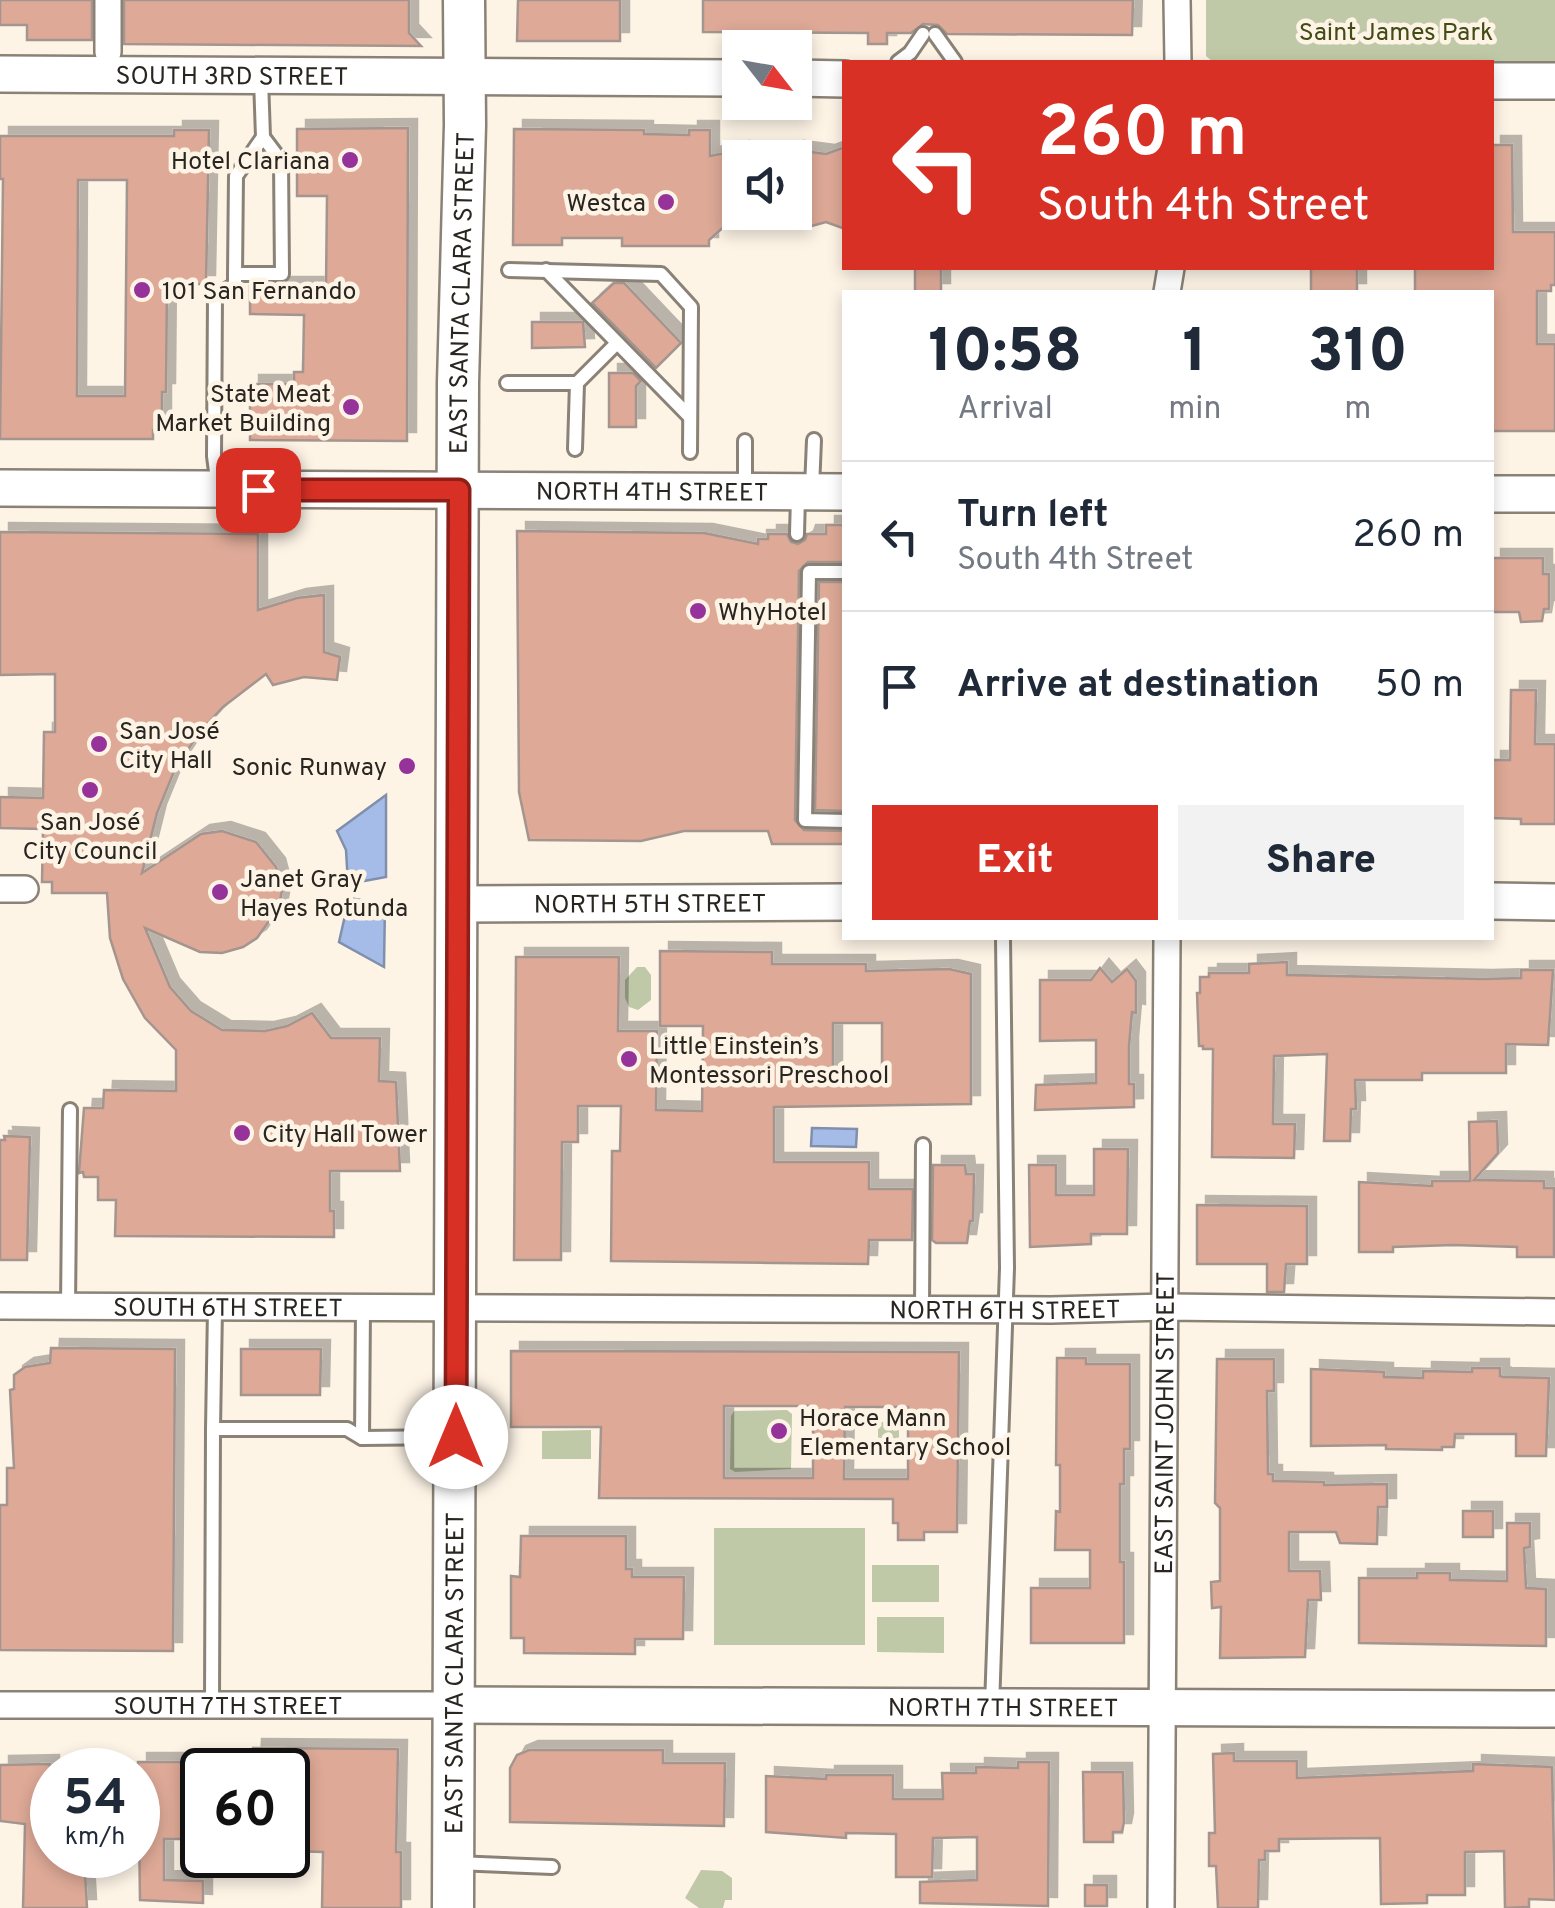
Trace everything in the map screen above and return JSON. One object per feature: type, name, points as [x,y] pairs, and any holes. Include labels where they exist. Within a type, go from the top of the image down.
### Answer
[{"type":"main road","name":"EAST SANTA CLARA STREET","points":[[453,1908],[464,0]]},
{"type":"street","points":[[108,0],[108,52]]},
{"type":"street","points":[[1178,0],[1178,60]]},
{"type":"street","name":"SOUTH 3RD STREET","points":[[0,74],[722,78]]},
{"type":"street","points":[[812,78],[842,79]]},
{"type":"street","points":[[1494,81],[1555,82]]},
{"type":"street","name":"NORTH 4TH STREET","points":[[0,488],[818,492]]},
{"type":"street","points":[[1494,494],[1555,494]]},
{"type":"street","name":"NORTH 5TH STREET","points":[[458,904],[842,902]]},
{"type":"street","points":[[1494,902],[1555,902]]},
{"type":"street","name":"EAST SAINT JOHN STREET","points":[[1161,1908],[1168,940]]},
{"type":"street","name":"SOUTH 6TH STREET","points":[[0,1306],[456,1306]]},
{"type":"street","name":"NORTH 6TH STREET","points":[[456,1306],[1555,1312]]},
{"type":"street","name":"NORTH 7TH STREET","points":[[453,1705],[1555,1709]]},
{"type":"street","name":"SOUTH 7TH STREET","points":[[0,1706],[453,1705]]},
{"type":"lane","points":[[901,60],[929,34],[953,60]]},
{"type":"lane","points":[[236,274],[282,274],[281,161],[263,137],[261,74]]},
{"type":"lane","points":[[218,490],[214,456],[215,296],[235,286],[236,176],[263,137]]},
{"type":"lane","points":[[509,270],[661,274],[691,306],[690,452]]},
{"type":"lane","points":[[546,270],[690,417]]},
{"type":"lane","points":[[575,448],[577,384],[617,343]]},
{"type":"lane","points":[[508,384],[577,384]]},
{"type":"lane","points":[[797,534],[818,492],[814,440]]},
{"type":"lane","points":[[745,441],[745,491]]},
{"type":"lane","points":[[842,572],[809,572],[805,820],[842,821]]},
{"type":"lane","points":[[992,1709],[1007,1268],[1003,940]]},
{"type":"lane","points":[[68,1306],[70,1110]]},
{"type":"lane","points":[[922,1145],[922,1310]]},
{"type":"lane","points":[[362,1438],[363,1306]]},
{"type":"lane","points":[[212,1705],[215,1308]]},
{"type":"lane","points":[[213,1429],[347,1429],[362,1438],[456,1437]]},
{"type":"lane","points":[[453,1862],[552,1868]]},
{"type":"green space","name":"Saint James Park","points":[[1206,0],[1555,0],[1555,65],[1494,64],[1494,60],[1211,60],[1206,56]]},
{"type":"green space","points":[[637,967],[645,967],[651,975],[651,1000],[638,1010],[629,1007],[625,998],[625,980]]},
{"type":"green space","points":[[787,1410],[792,1414],[791,1469],[730,1469],[734,1411]]},
{"type":"green space","points":[[878,1422],[899,1422],[899,1441],[878,1442]]},
{"type":"green space","points":[[591,1430],[591,1459],[542,1459],[542,1431]]},
{"type":"green space","points":[[714,1528],[865,1528],[865,1645],[714,1645]]},
{"type":"green space","points":[[872,1565],[939,1565],[939,1602],[872,1602]]},
{"type":"green space","points":[[877,1617],[944,1617],[944,1653],[877,1652]]},
{"type":"green space","points":[[701,1870],[722,1871],[732,1878],[732,1900],[725,1900],[723,1908],[699,1908],[685,1898]]},
{"type":"water","points":[[386,795],[386,877],[348,884],[346,850],[337,831]]},
{"type":"water","points":[[349,898],[385,904],[384,967],[339,942]]},
{"type":"water","points":[[812,1128],[857,1129],[856,1147],[811,1146]]},
{"type":"building","points":[[0,0],[92,0],[92,40],[27,40],[27,25],[0,25]]},
{"type":"building","points":[[124,0],[409,0],[409,33],[421,46],[124,44]]},
{"type":"building","points":[[518,0],[620,0],[620,41],[517,41]]},
{"type":"building","points":[[703,0],[1133,0],[1132,35],[947,34],[938,25],[923,24],[911,33],[887,33],[887,44],[868,44],[868,33],[703,32]]},
{"type":"building","points":[[408,128],[407,441],[250,440],[250,384],[294,384],[294,372],[303,372],[304,315],[250,314],[250,286],[326,286],[327,196],[297,196],[297,129]]},
{"type":"building","points":[[514,129],[644,130],[644,134],[689,135],[689,130],[710,130],[710,156],[722,154],[722,228],[709,240],[709,246],[622,246],[622,238],[562,238],[562,245],[513,245]]},
{"type":"building","name":"101 San Fernando","points":[[174,130],[209,130],[206,284],[167,284],[162,430],[153,430],[153,439],[0,439],[0,136],[174,136]],"holes":[[[78,180],[127,180],[125,396],[77,396]]]},
{"type":"building","points":[[1494,145],[1512,145],[1513,232],[1555,232],[1555,285],[1551,285],[1551,291],[1537,291],[1537,344],[1555,344],[1555,431],[1494,431],[1494,290],[1415,290],[1415,270],[1494,270]]},
{"type":"building","points":[[842,148],[842,228],[826,222],[812,226],[812,152],[826,154]]},
{"type":"building","points":[[915,270],[941,270],[941,290],[915,290]]},
{"type":"building","points":[[1311,270],[1357,270],[1357,290],[1311,290]]},
{"type":"building","points":[[614,283],[624,283],[681,343],[656,368],[592,303]]},
{"type":"building","points":[[532,322],[583,322],[585,347],[532,348]]},
{"type":"building","points":[[609,373],[633,373],[641,381],[636,386],[636,427],[609,427]]},
{"type":"building","points":[[826,525],[842,525],[842,562],[808,562],[799,571],[795,820],[804,830],[842,831],[842,844],[772,844],[768,831],[684,831],[641,841],[529,840],[519,792],[517,531],[704,533],[758,544],[758,539],[768,539],[768,534],[787,534],[791,542],[798,544],[807,534],[826,534]]},
{"type":"building","points":[[0,532],[258,534],[258,610],[297,598],[324,595],[324,652],[340,657],[337,680],[304,677],[273,685],[266,674],[223,707],[199,733],[175,769],[157,813],[142,873],[201,834],[222,831],[256,842],[276,867],[282,890],[279,907],[257,938],[222,953],[200,952],[145,928],[170,987],[191,1011],[222,1030],[265,1031],[287,1026],[312,1013],[331,1038],[380,1038],[379,1081],[396,1082],[400,1171],[330,1171],[334,1237],[115,1236],[116,1200],[98,1200],[98,1177],[79,1173],[84,1108],[103,1108],[104,1090],[176,1091],[176,1050],[145,1018],[123,979],[110,938],[107,893],[52,893],[52,882],[42,882],[43,829],[0,828],[0,797],[43,798],[44,732],[55,732],[55,674],[0,675]]},
{"type":"building","points":[[1494,558],[1543,558],[1543,574],[1549,574],[1549,609],[1544,609],[1542,621],[1521,622],[1519,612],[1494,612]]},
{"type":"building","points":[[819,582],[842,582],[842,811],[815,810]]},
{"type":"building","points":[[1511,690],[1536,690],[1535,744],[1555,744],[1555,824],[1521,824],[1521,819],[1494,818],[1494,760],[1510,760]]},
{"type":"building","points":[[660,951],[772,952],[772,964],[866,964],[866,971],[949,969],[971,974],[971,1104],[774,1107],[774,1162],[869,1162],[869,1189],[913,1189],[912,1240],[869,1240],[868,1264],[611,1261],[612,1151],[620,1151],[621,1106],[578,1106],[578,1142],[562,1142],[561,1260],[514,1260],[516,957],[619,957],[618,1031],[657,1031],[656,1110],[702,1111],[703,1026],[660,1026]],"holes":[[[833,1023],[882,1023],[882,1083],[833,1083]]]},
{"type":"building","points":[[1287,962],[1287,975],[1483,979],[1521,978],[1521,970],[1553,970],[1548,1045],[1506,1044],[1506,1073],[1422,1073],[1422,1080],[1355,1080],[1356,1109],[1351,1109],[1350,1141],[1324,1141],[1327,1054],[1274,1056],[1273,1124],[1295,1124],[1294,1158],[1212,1157],[1213,1049],[1199,1046],[1200,977],[1209,977],[1209,973],[1249,973],[1249,964]]},
{"type":"building","points":[[1100,968],[1112,982],[1127,969],[1136,981],[1136,1013],[1132,1012],[1129,1046],[1129,1084],[1134,1084],[1134,1107],[1035,1110],[1036,1085],[1096,1083],[1096,1040],[1040,1041],[1040,980],[1091,980]]},
{"type":"building","points":[[1497,1121],[1498,1153],[1474,1180],[1544,1181],[1544,1188],[1554,1188],[1554,1257],[1517,1257],[1517,1247],[1453,1245],[1359,1252],[1359,1182],[1432,1186],[1432,1181],[1470,1181],[1469,1122]]},
{"type":"building","points":[[4,1136],[30,1137],[27,1260],[0,1260],[0,1140],[5,1140]]},
{"type":"building","points":[[1094,1149],[1128,1149],[1127,1234],[1091,1234],[1091,1244],[1030,1247],[1029,1165],[1056,1165],[1056,1195],[1094,1195]]},
{"type":"building","points":[[933,1165],[965,1165],[966,1174],[974,1174],[973,1221],[967,1243],[932,1240]]},
{"type":"building","points":[[1197,1205],[1307,1206],[1307,1264],[1286,1264],[1284,1292],[1267,1292],[1267,1264],[1197,1264]]},
{"type":"building","points":[[51,1348],[175,1349],[173,1651],[0,1650],[0,1505],[7,1505],[7,1468],[14,1468],[10,1390],[14,1389],[14,1375],[25,1367],[50,1363]]},
{"type":"building","points":[[241,1349],[321,1349],[320,1395],[241,1395]]},
{"type":"building","points":[[511,1351],[959,1352],[957,1532],[924,1532],[924,1540],[898,1540],[893,1499],[599,1498],[601,1427],[511,1427]],"holes":[[[724,1406],[813,1406],[813,1478],[724,1478]],[[845,1407],[908,1407],[908,1479],[844,1479]]]},
{"type":"building","points":[[1057,1358],[1086,1358],[1086,1364],[1130,1364],[1130,1449],[1124,1449],[1124,1484],[1120,1484],[1124,1643],[1031,1643],[1031,1588],[1090,1588],[1090,1550],[1055,1550],[1056,1511],[1060,1512],[1060,1465],[1056,1465]]},
{"type":"building","points":[[1217,1359],[1274,1359],[1274,1391],[1267,1391],[1268,1474],[1273,1474],[1273,1481],[1387,1484],[1387,1507],[1378,1507],[1377,1544],[1340,1543],[1336,1532],[1289,1532],[1289,1571],[1320,1571],[1321,1600],[1308,1600],[1305,1657],[1220,1658],[1221,1607],[1212,1608],[1211,1582],[1220,1581],[1220,1508],[1215,1503]]},
{"type":"building","points":[[1472,1368],[1500,1368],[1503,1377],[1549,1378],[1546,1456],[1516,1456],[1516,1434],[1455,1434],[1454,1447],[1442,1450],[1386,1449],[1386,1445],[1311,1446],[1311,1369],[1423,1378],[1423,1371],[1472,1372]]},
{"type":"building","points":[[1463,1511],[1493,1511],[1493,1537],[1463,1537]]},
{"type":"building","points":[[1507,1523],[1530,1523],[1530,1547],[1524,1548],[1526,1588],[1546,1589],[1546,1646],[1359,1643],[1359,1578],[1417,1578],[1417,1573],[1450,1573],[1450,1580],[1507,1581]]},
{"type":"building","points":[[521,1536],[626,1536],[626,1569],[632,1569],[632,1577],[684,1577],[683,1639],[635,1639],[635,1654],[524,1653],[524,1638],[511,1638],[511,1576],[520,1577]]},
{"type":"building","points":[[310,1748],[398,1749],[396,1852],[401,1852],[401,1908],[322,1908],[323,1852],[310,1852]]},
{"type":"building","points":[[529,1750],[663,1750],[663,1763],[725,1763],[724,1826],[510,1822],[510,1768],[517,1755]]},
{"type":"building","points":[[1234,1753],[1234,1761],[1297,1761],[1297,1778],[1473,1771],[1473,1764],[1552,1767],[1555,1900],[1529,1899],[1529,1907],[1505,1908],[1504,1851],[1465,1852],[1465,1895],[1427,1895],[1427,1903],[1381,1904],[1380,1838],[1279,1839],[1279,1851],[1265,1851],[1265,1860],[1259,1860],[1258,1908],[1218,1908],[1216,1866],[1209,1866],[1209,1833],[1215,1833],[1213,1754]]},
{"type":"building","points":[[160,1762],[180,1762],[180,1839],[164,1839],[164,1880],[203,1881],[203,1903],[140,1900],[140,1878],[160,1878]]},
{"type":"building","points":[[1018,1762],[1049,1762],[1048,1906],[920,1903],[920,1882],[977,1880],[977,1837],[933,1838],[932,1877],[896,1877],[896,1834],[846,1833],[846,1838],[766,1832],[766,1776],[826,1779],[826,1775],[893,1775],[893,1799],[943,1799],[942,1773],[976,1773],[976,1767],[1018,1768]]},
{"type":"building","points":[[30,1764],[30,1878],[85,1878],[87,1908],[23,1908],[25,1824],[0,1821],[0,1765]]},
{"type":"building","points":[[1083,1772],[1123,1772],[1124,1822],[1122,1832],[1113,1832],[1113,1842],[1084,1842]]},
{"type":"building","points":[[1085,1885],[1107,1885],[1107,1906],[1085,1906]]},
{"type":"place","name":"Hotel Clariana","points":[[350,160]]},
{"type":"place","name":"Westca","points":[[666,202]]},
{"type":"place","name":"101 San Fernando","points":[[142,290]]},
{"type":"place","name":"State Meat Market Building","points":[[351,407]]},
{"type":"place","name":"WhyHotel","points":[[698,611]]},
{"type":"place","name":"San José City Hall","points":[[99,744]]},
{"type":"place","name":"Sonic Runway","points":[[407,766]]},
{"type":"place","name":"San José City Council","points":[[90,790]]},
{"type":"place","name":"Janet Gray Hayes Rotunda","points":[[220,892]]},
{"type":"place","name":"Little Einstein’s Montessori Preschool","points":[[629,1059]]},
{"type":"place","name":"City Hall Tower","points":[[242,1133]]},
{"type":"place","name":"Horace Mann Elementary School","points":[[779,1431]]},
{"type":"route","points":[[258,490],[459,490],[456,1437]]}]
